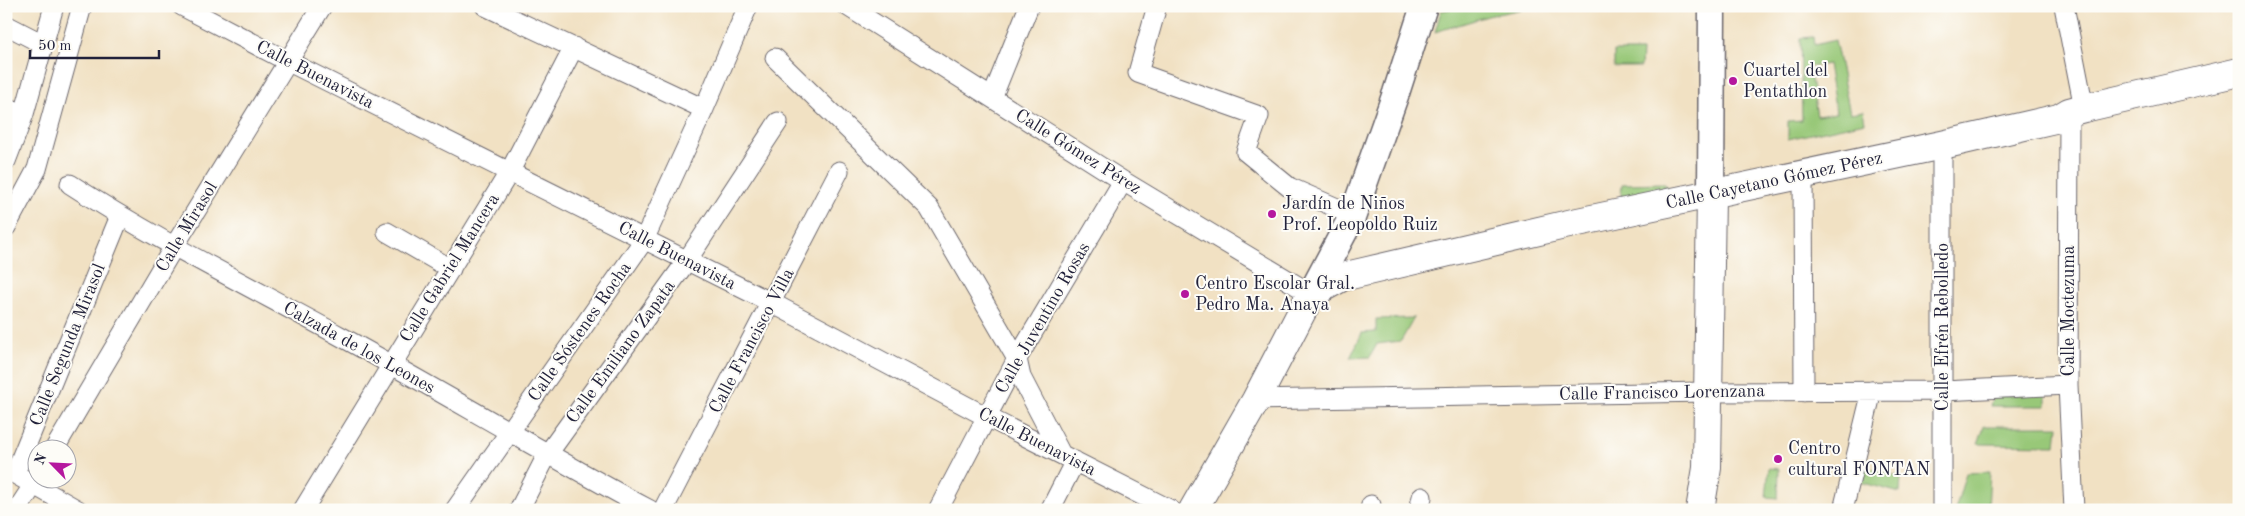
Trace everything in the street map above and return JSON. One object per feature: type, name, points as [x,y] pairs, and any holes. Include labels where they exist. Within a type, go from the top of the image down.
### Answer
[{"type":"main road","name":"Calle Cayetano Gómez Pérez","points":[[1311,294],[1342,277],[1573,223],[1942,145],[2059,118],[2077,110],[2239,72]]},
{"type":"main road","points":[[1700,510],[1707,468],[1706,392],[1711,195]]},
{"type":"main road","points":[[1193,510],[1256,400],[1311,294]]},
{"type":"street","points":[[6,160],[24,114],[54,6]]},
{"type":"street","points":[[6,227],[37,168],[82,6]]},
{"type":"street","name":"Calle Buenavista","points":[[182,6],[686,262],[772,303],[1171,510]]},
{"type":"street","name":"Calle Mirasol","points":[[61,438],[175,245],[322,6]]},
{"type":"street","points":[[485,6],[704,109]]},
{"type":"street","name":"Calle Sóstenes Rocha","points":[[455,510],[644,240],[704,109],[748,6]]},
{"type":"street","name":"Calle Gómez Pérez","points":[[847,6],[1123,181],[1311,294]]},
{"type":"street","points":[[992,98],[1029,6]]},
{"type":"street","points":[[1157,6],[1138,73],[1259,116],[1246,152],[1289,187],[1353,215]]},
{"type":"street","points":[[1311,294],[1353,215],[1424,6]]},
{"type":"street","points":[[1711,195],[1712,6]]},
{"type":"street","name":"Calle Moctezuma","points":[[2064,6],[2077,110],[2068,385],[2074,510]]},
{"type":"street","points":[[6,25],[43,44]]},
{"type":"street","name":"Calle Gabriel Mancera","points":[[303,510],[390,364],[510,171],[574,47]]},
{"type":"street","points":[[775,58],[929,208],[1017,359],[1021,377],[1068,458],[1050,510]]},
{"type":"street","points":[[6,107],[24,114]]},
{"type":"street","name":"Calle Emiliano Zapata","points":[[520,510],[547,455],[686,262],[778,122]]},
{"type":"street","name":"Calle Efrén Rebolledo","points":[[1942,145],[1942,510]]},
{"type":"street","name":"Calle Francisco Villa","points":[[663,510],[839,171]]},
{"type":"street","points":[[1803,174],[1804,392]]},
{"type":"street","name":"Calle Juventino Rosas","points":[[938,510],[1017,359],[1123,181]]},
{"type":"street","name":"Calzada de los Leones","points":[[70,184],[120,216],[390,364],[547,455],[650,510]]},
{"type":"street","name":"Calle Segunda Mirasol","points":[[11,471],[120,216]]},
{"type":"street","points":[[387,232],[451,268]]},
{"type":"street","name":"Calle Francisco Lorenzana","points":[[1256,400],[1706,392],[1943,391],[2068,385]]},
{"type":"street","points":[[1843,510],[1872,391]]},
{"type":"street","points":[[11,471],[28,478]]},
{"type":"street","points":[[17,510],[31,488]]},
{"type":"street","points":[[46,488],[78,510]]},
{"type":"green space","points":[[1462,6],[1537,6],[1488,16],[1435,32],[1441,11]]},
{"type":"green space","points":[[1813,37],[1814,45],[1835,40],[1850,113],[1863,111],[1865,122],[1788,139],[1788,121],[1802,120],[1800,38]],"holes":[[[1828,64],[1836,113],[1817,116],[1809,67]]]},
{"type":"green space","points":[[1614,51],[1642,51],[1641,67],[1614,67]]},
{"type":"green space","points":[[1665,183],[1665,186],[1668,186],[1668,190],[1623,199],[1621,196],[1622,184]]},
{"type":"green space","points":[[1414,318],[1401,341],[1377,344],[1370,357],[1350,358],[1362,333],[1376,332],[1376,319]]},
{"type":"green space","points":[[2046,393],[2046,406],[1990,406],[1993,396]]},
{"type":"green space","points":[[1984,426],[2058,426],[2056,445],[1978,444]]},
{"type":"green space","points":[[1863,467],[1901,477],[1900,493],[1860,482]]},
{"type":"green space","points":[[1769,468],[1779,469],[1778,498],[1766,497]]},
{"type":"green space","points":[[1990,472],[1988,510],[1955,510],[1966,473]]},
{"type":"place","name":"Cuartel del Pentathlon","points":[[1733,81]]},
{"type":"place","name":"Jardín de Niños Prof. Leopoldo Ruiz","points":[[1272,214]]},
{"type":"place","name":"Centro Escolar Gral. Pedro Ma. Anaya","points":[[1185,294]]},
{"type":"place","name":"Centro cultural FONTAN","points":[[1778,459]]}]
